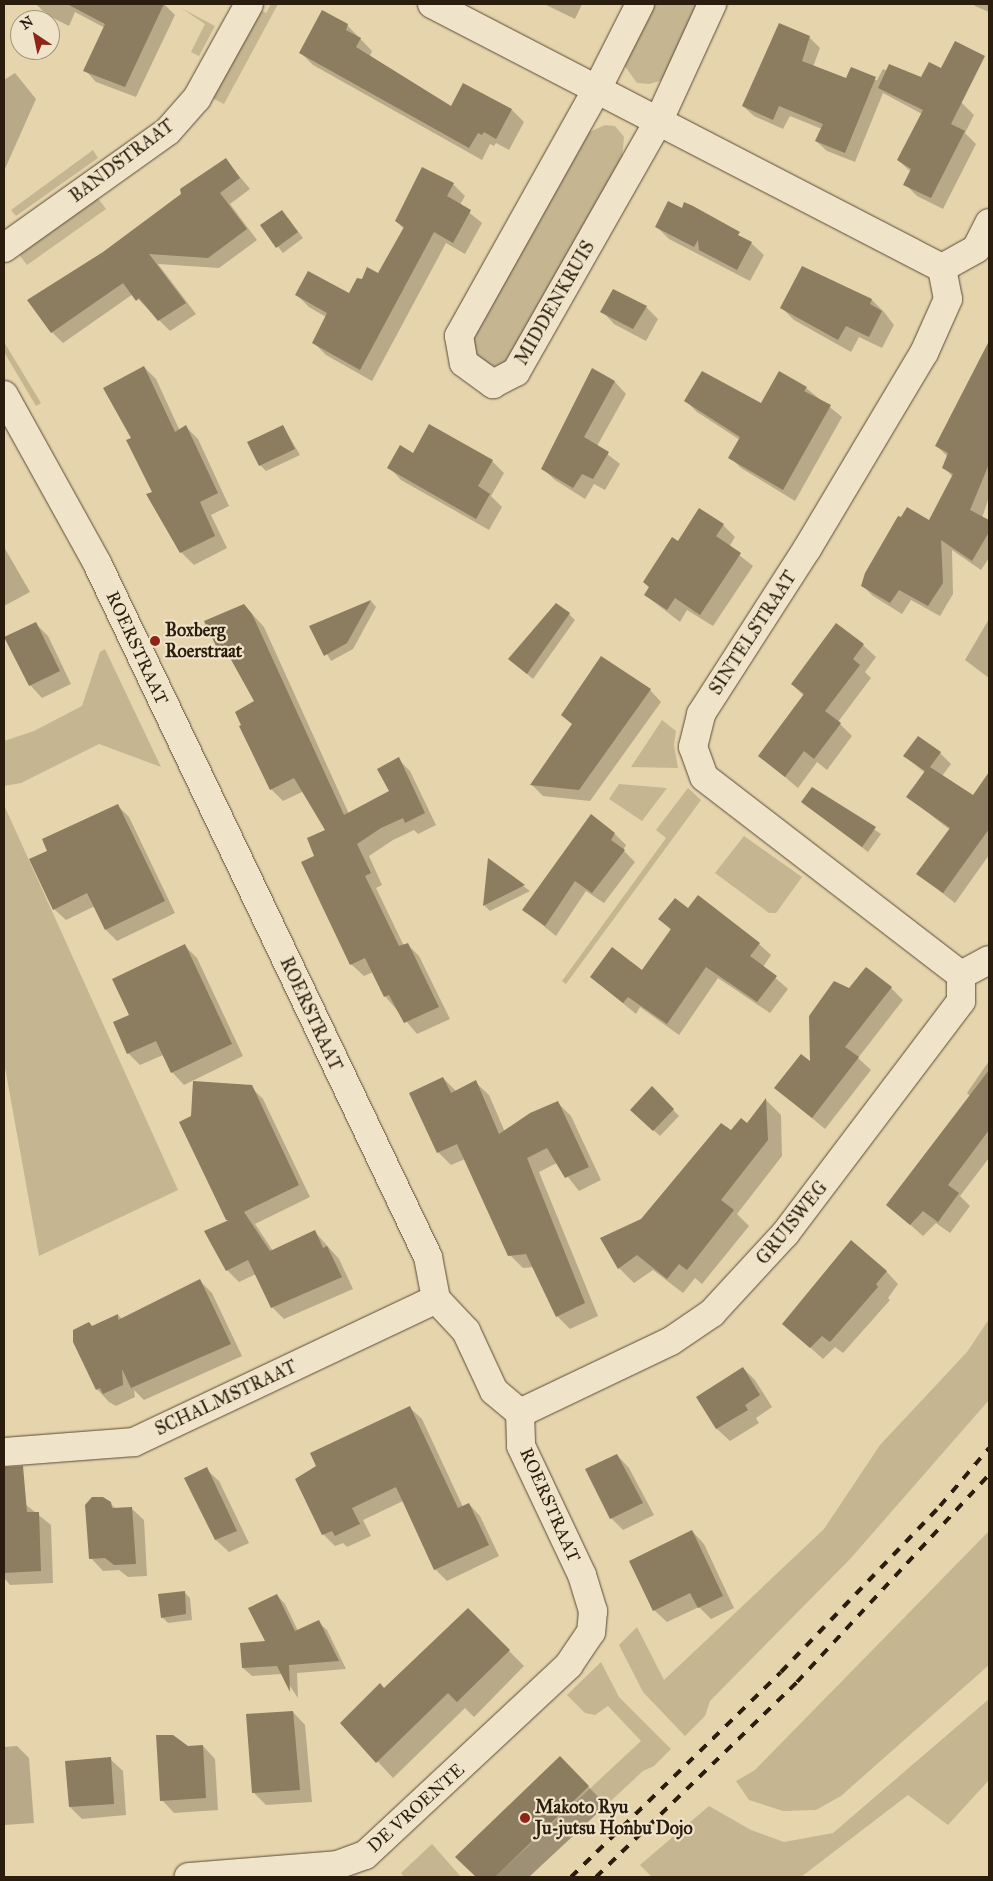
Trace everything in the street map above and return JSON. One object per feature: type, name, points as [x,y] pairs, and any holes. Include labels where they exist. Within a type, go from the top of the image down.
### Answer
[{"type":"street","name":"BANDSTRAAT","points":[[4,248],[168,131],[197,98],[248,4]]},
{"type":"street","points":[[432,4],[942,268],[976,249],[989,223]]},
{"type":"street","name":"MIDDENKRUIS","points":[[640,4],[597,89],[459,336],[464,363],[493,384],[516,372],[659,120],[712,4]]},
{"type":"street","name":"SINTELSTRAAT","points":[[942,268],[948,299],[924,353],[807,549],[701,714],[693,747],[704,777],[962,975]]},
{"type":"street","name":"ROERSTRAAT","points":[[4,395],[97,563],[428,1257],[436,1299]]},
{"type":"street","points":[[962,975],[989,960]]},
{"type":"street","name":"GRUISWEG","points":[[520,1413],[671,1341],[712,1313],[786,1234],[962,1001],[962,975]]},
{"type":"street","points":[[436,1299],[466,1331],[494,1391],[520,1413]]},
{"type":"street","name":"SCHALMSTRAAT","points":[[4,1452],[134,1442],[436,1299]]},
{"type":"street","name":"ROERSTRAAT","points":[[520,1413],[520,1446],[590,1593],[592,1632]]},
{"type":"street","name":"DE VROENTE","points":[[188,1877],[338,1865],[365,1855],[569,1665],[592,1632]]},
{"type":"shaded area","points":[[271,4],[278,4],[224,104],[212,98],[258,9],[266,13]]},
{"type":"shaded area","points":[[651,4],[698,4],[667,73],[660,81],[649,84],[637,83],[624,65]]},
{"type":"shaded area","points":[[181,8],[215,26],[199,56],[191,52],[205,24]]},
{"type":"shaded area","points":[[605,125],[615,126],[624,137],[622,159],[514,353],[505,363],[495,366],[483,363],[475,353],[473,343],[476,333],[587,133]]},
{"type":"shaded area","points":[[93,150],[98,158],[16,216],[11,210]]},
{"type":"shaded area","points":[[97,197],[106,209],[27,265],[18,253]]},
{"type":"shaded area","points":[[4,342],[41,403],[36,406],[4,352]]},
{"type":"shaded area","points":[[105,649],[161,767],[99,744],[21,783],[4,786],[4,741],[34,731],[82,706],[100,652]]},
{"type":"shaded area","points":[[662,720],[676,731],[674,745],[678,768],[631,767]]},
{"type":"shaded area","points":[[619,784],[667,788],[642,821],[609,799]]},
{"type":"shaded area","points":[[688,788],[701,800],[566,984],[562,981],[666,838],[656,830]]},
{"type":"shaded area","points":[[4,805],[178,1190],[39,1256],[4,1062]]},
{"type":"shaded area","points":[[744,836],[802,877],[776,913],[769,913],[715,873]]},
{"type":"shaded area","points":[[989,1319],[989,1400],[851,1558],[710,1701],[705,1716],[685,1736],[643,1692],[619,1645],[637,1627],[664,1680],[824,1529],[880,1445],[967,1352]]},
{"type":"shaded area","points":[[989,1531],[989,1665],[841,1796],[816,1810],[783,1811],[749,1800],[736,1781],[755,1770]]},
{"type":"shaded area","points":[[601,1662],[619,1697],[671,1749],[654,1766],[643,1771],[529,1877],[495,1877],[641,1741],[608,1706],[595,1715],[585,1713],[567,1695]]},
{"type":"shaded area","points":[[989,1699],[989,1780],[948,1825],[908,1795],[801,1877],[652,1877],[640,1865],[709,1806],[751,1830],[784,1842],[833,1833]]},
{"type":"shaded area","points":[[432,1844],[461,1877],[404,1877],[401,1873]]},
{"type":"building","points":[[67,4],[164,4],[125,87],[83,71],[105,24]]},
{"type":"building","points":[[322,10],[348,24],[346,30],[361,38],[356,47],[451,106],[463,83],[512,109],[496,139],[484,132],[482,135],[478,133],[469,148],[299,53]]},
{"type":"building","points":[[779,23],[810,36],[802,61],[846,78],[851,67],[876,77],[845,153],[815,141],[823,124],[779,106],[773,120],[742,106]]},
{"type":"building","points":[[955,41],[985,56],[951,124],[965,131],[931,198],[903,185],[911,169],[897,160],[923,110],[878,88],[889,64],[921,77],[929,62],[941,68]]},
{"type":"building","points":[[226,158],[240,178],[220,193],[247,229],[208,258],[149,254],[186,303],[158,321],[139,298],[136,301],[123,283],[51,333],[27,300],[103,252],[181,194],[180,189]]},
{"type":"building","points":[[422,167],[454,183],[447,196],[471,210],[453,243],[434,232],[360,370],[312,343],[327,313],[295,295],[308,271],[349,293],[357,278],[362,279],[367,267],[378,273],[404,227],[395,221]]},
{"type":"building","points":[[668,201],[682,208],[684,202],[693,206],[740,232],[738,235],[752,242],[737,270],[699,250],[698,240],[694,247],[655,227]]},
{"type":"building","points":[[282,210],[298,232],[276,248],[260,225]]},
{"type":"building","points":[[802,266],[872,299],[870,304],[882,311],[869,337],[846,326],[838,340],[780,308]]},
{"type":"building","points":[[613,289],[647,306],[633,329],[600,312]]},
{"type":"building","points":[[989,341],[989,464],[970,510],[989,520],[989,532],[972,561],[941,540],[943,583],[928,606],[899,590],[890,603],[861,586],[865,573],[898,516],[901,517],[907,507],[929,520],[953,474],[942,468],[948,453],[935,446]]},
{"type":"building","points":[[144,366],[175,432],[186,425],[218,493],[200,502],[215,536],[180,553],[146,494],[152,492],[126,440],[131,438],[103,388]]},
{"type":"building","points":[[592,368],[615,381],[584,437],[609,452],[593,479],[582,474],[573,488],[541,469]]},
{"type":"building","points":[[702,371],[761,403],[779,371],[807,387],[804,391],[831,405],[783,490],[728,458],[740,437],[684,401]]},
{"type":"building","points":[[429,424],[493,460],[478,486],[490,494],[476,519],[387,468],[400,445],[413,453]]},
{"type":"building","points":[[283,425],[295,449],[259,466],[247,442]]},
{"type":"building","points":[[699,508],[724,524],[716,536],[741,553],[700,615],[675,598],[667,610],[644,595],[649,587],[643,582],[672,537],[678,541]]},
{"type":"building","points":[[371,600],[347,643],[324,656],[309,626]]},
{"type":"building","points":[[556,603],[570,613],[527,674],[508,659]]},
{"type":"building","points":[[244,604],[252,614],[344,815],[389,791],[377,769],[399,757],[425,813],[405,823],[403,818],[381,828],[357,844],[371,873],[365,876],[399,946],[408,943],[439,1007],[404,1023],[389,995],[384,997],[365,958],[350,965],[301,862],[314,856],[307,838],[325,830],[294,778],[270,790],[239,726],[241,725],[235,712],[254,701],[224,647],[218,650],[204,621]]},
{"type":"building","points":[[36,622],[60,671],[29,686],[4,637]]},
{"type":"building","points":[[836,623],[864,644],[853,659],[860,665],[825,711],[841,723],[814,759],[804,751],[785,777],[758,756],[804,694],[791,684]]},
{"type":"building","points":[[601,656],[651,689],[579,790],[530,785],[572,724],[561,715]]},
{"type":"building","points":[[918,736],[941,752],[930,767],[973,795],[989,772],[989,829],[943,893],[916,874],[950,828],[906,797],[925,771],[903,756]]},
{"type":"building","points":[[812,787],[876,827],[862,847],[801,802]]},
{"type":"building","points":[[118,804],[165,901],[105,930],[87,893],[53,910],[29,859],[47,851],[42,839]]},
{"type":"building","points":[[591,814],[615,833],[611,840],[625,850],[592,893],[575,881],[545,926],[522,910]]},
{"type":"building","points":[[488,858],[525,885],[483,906]]},
{"type":"building","points":[[698,895],[760,943],[750,956],[777,976],[757,1002],[706,967],[667,1024],[628,997],[623,1003],[590,977],[612,947],[642,970],[671,929],[658,919],[675,898],[688,908]]},
{"type":"building","points":[[185,944],[232,1044],[171,1073],[156,1041],[127,1054],[113,1022],[129,1015],[112,979]]},
{"type":"building","points":[[866,967],[892,987],[845,1047],[859,1057],[812,1118],[774,1088],[801,1054],[810,1061],[809,1016],[834,981],[849,988]]},
{"type":"building","points":[[989,1070],[989,1130],[948,1185],[959,1193],[938,1222],[923,1211],[910,1225],[886,1205]]},
{"type":"building","points":[[443,1077],[451,1093],[476,1080],[499,1134],[530,1113],[558,1101],[589,1167],[565,1178],[547,1148],[527,1158],[585,1303],[556,1317],[526,1254],[508,1256],[457,1144],[437,1153],[409,1093]]},
{"type":"building","points":[[193,1081],[252,1085],[299,1185],[244,1212],[270,1251],[315,1230],[323,1248],[327,1246],[342,1277],[271,1308],[248,1260],[226,1271],[204,1231],[229,1220],[226,1220],[179,1122],[191,1116]]},
{"type":"building","points":[[652,1086],[674,1109],[653,1131],[630,1110]]},
{"type":"building","points":[[766,1098],[768,1140],[721,1200],[734,1210],[687,1270],[679,1264],[667,1279],[637,1255],[618,1269],[600,1238],[641,1219],[721,1123],[731,1130],[741,1118],[747,1123]]},
{"type":"building","points":[[851,1240],[887,1271],[876,1284],[878,1287],[830,1342],[822,1336],[810,1348],[782,1324]]},
{"type":"building","points":[[200,1279],[231,1344],[131,1388],[122,1369],[123,1385],[103,1394],[100,1388],[96,1390],[73,1342],[73,1330],[89,1322],[92,1326],[118,1314],[118,1320]]},
{"type":"building","points":[[743,1367],[760,1395],[745,1405],[748,1410],[716,1429],[696,1397]]},
{"type":"building","points":[[410,1406],[458,1508],[469,1503],[489,1545],[434,1570],[396,1487],[352,1508],[360,1524],[335,1536],[332,1531],[322,1535],[295,1479],[316,1466],[310,1453]]},
{"type":"building","points":[[617,1454],[643,1503],[610,1519],[585,1469]]},
{"type":"building","points":[[23,1466],[27,1512],[39,1512],[41,1571],[4,1573],[4,1467]]},
{"type":"building","points":[[207,1467],[237,1531],[215,1540],[184,1478]]},
{"type":"building","points":[[92,1497],[103,1497],[111,1502],[112,1508],[132,1507],[136,1564],[114,1565],[105,1558],[89,1559],[85,1505]]},
{"type":"building","points":[[692,1530],[723,1596],[698,1608],[690,1593],[653,1611],[629,1561]]},
{"type":"building","points":[[185,1591],[186,1614],[161,1618],[158,1594]]},
{"type":"building","points":[[277,1594],[295,1631],[319,1620],[339,1661],[289,1665],[290,1692],[277,1666],[242,1668],[240,1643],[265,1641],[248,1608]]},
{"type":"building","points":[[468,1608],[510,1650],[457,1702],[448,1693],[376,1763],[340,1723],[380,1683],[384,1688]]},
{"type":"building","points":[[293,1711],[300,1790],[252,1793],[246,1714]]},
{"type":"building","points":[[156,1735],[173,1735],[188,1746],[203,1745],[206,1798],[160,1801]]},
{"type":"building","name":"Makoto Ryu Ju-jutsu Honbu Dojo","points":[[560,1756],[589,1786],[495,1877],[476,1877],[455,1857]]},
{"type":"building","points":[[111,1757],[114,1804],[69,1807],[65,1761]]},
{"type":"railway","points":[[571,1877],[781,1672],[940,1506],[989,1448]]},
{"type":"railway","points":[[596,1877],[797,1682],[989,1475]]},
{"type":"place","name":"Boxberg Roerstraat","points":[[155,641]]},
{"type":"place","name":"Makoto Ryu Ju-jutsu Honbu Dojo","points":[[525,1818]]}]
